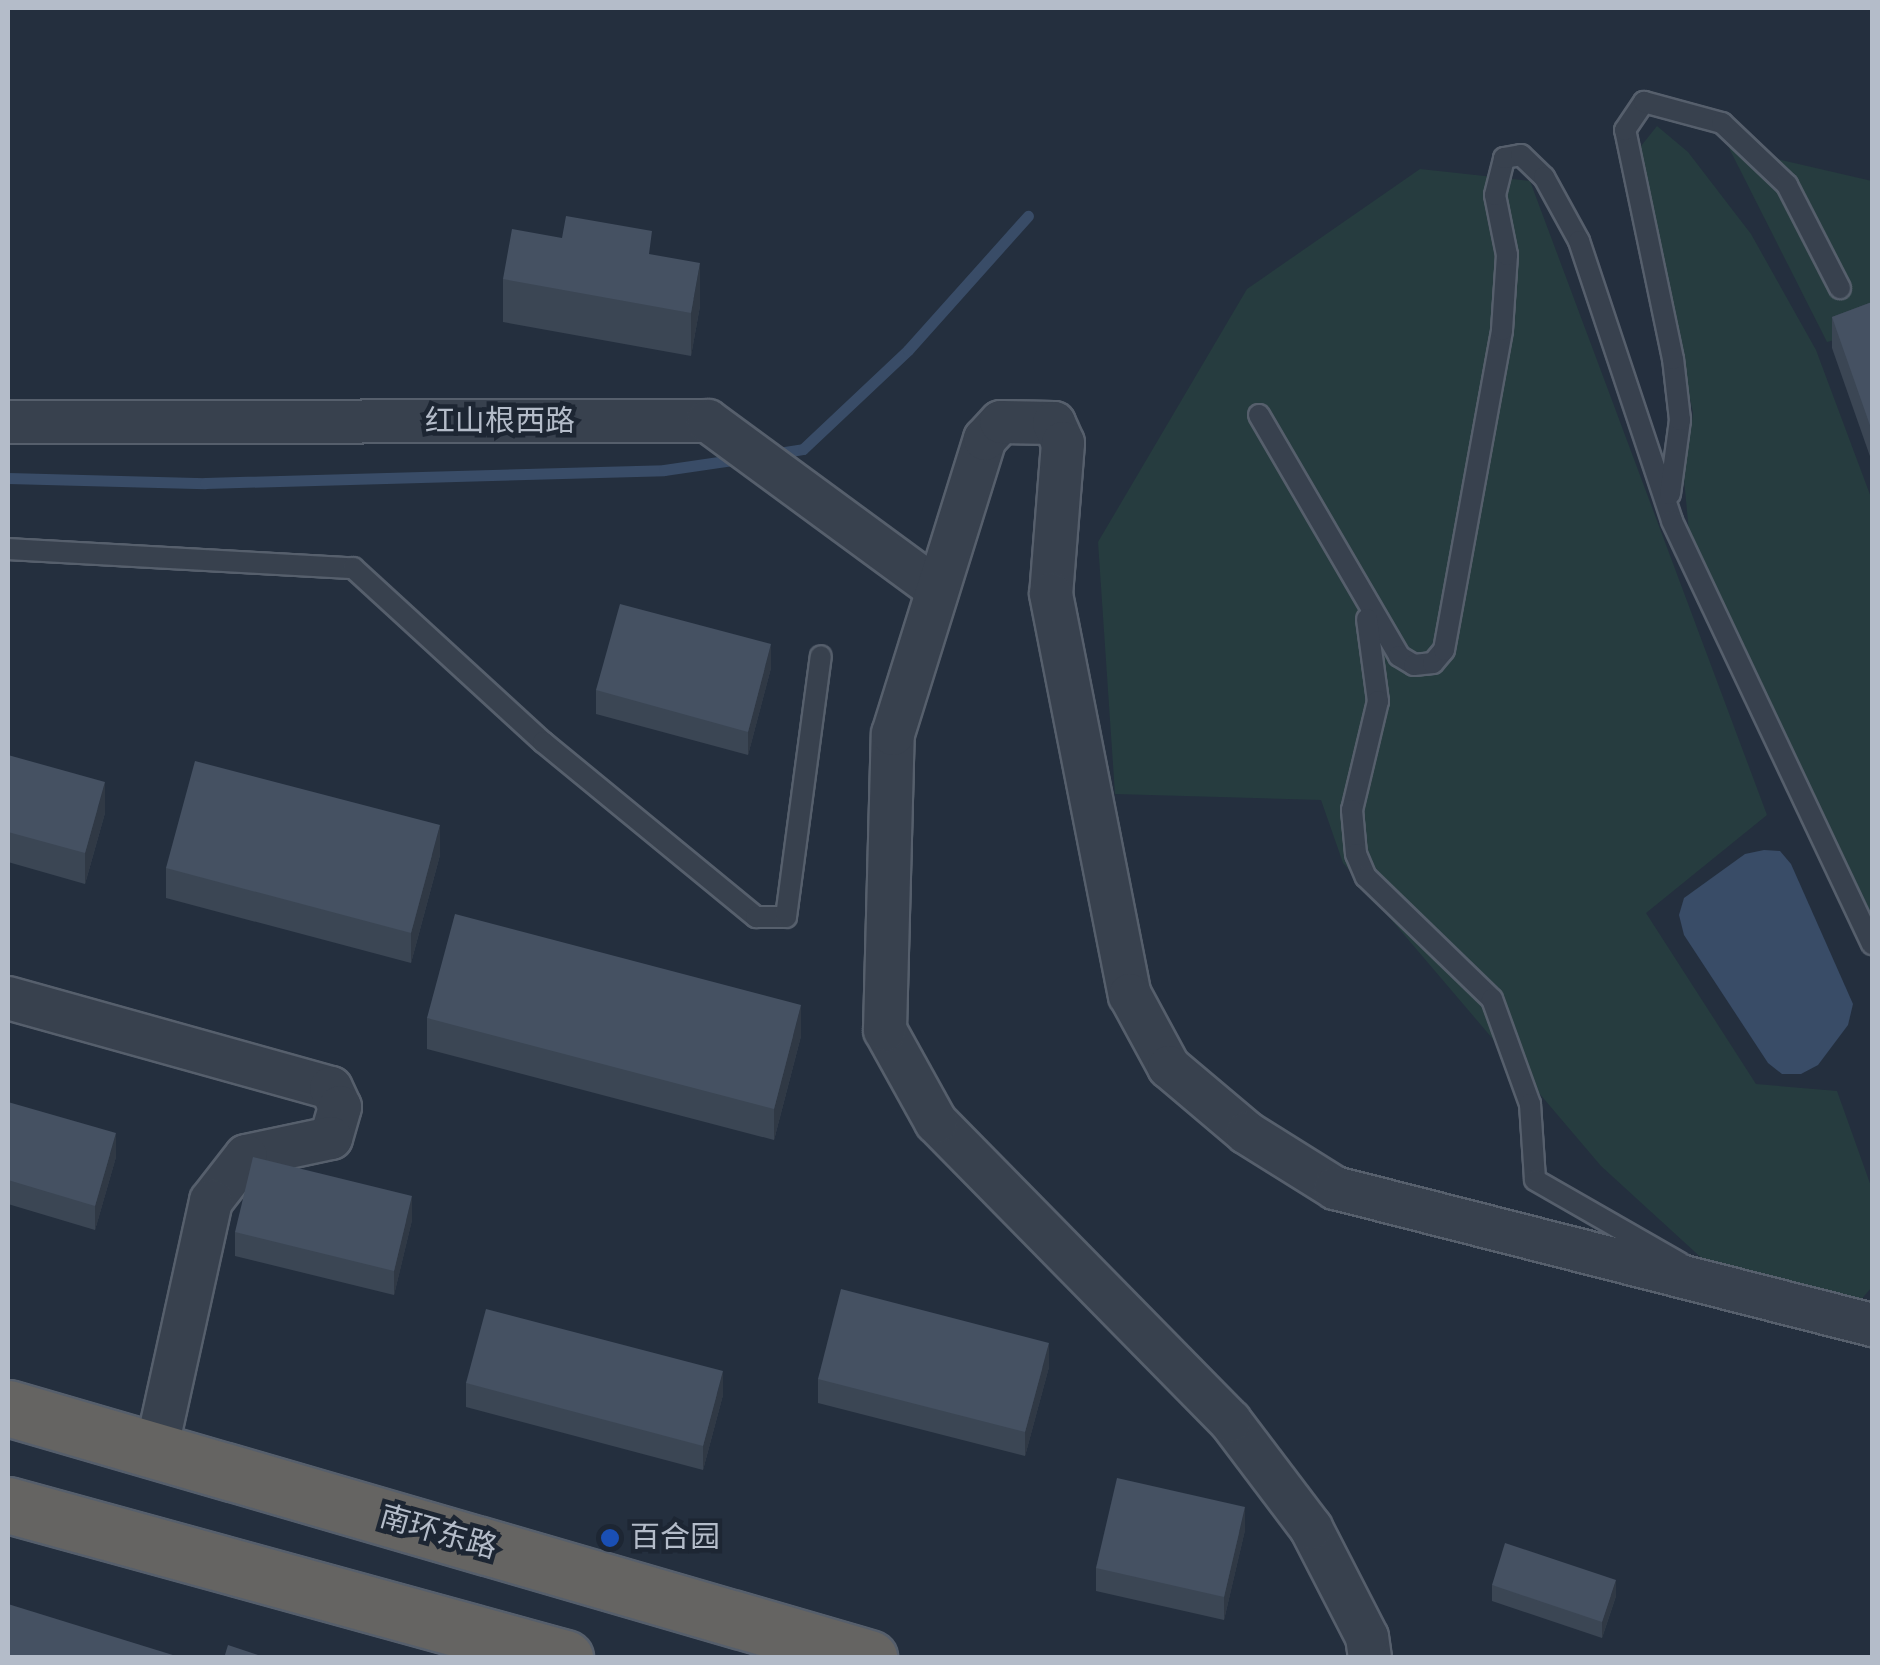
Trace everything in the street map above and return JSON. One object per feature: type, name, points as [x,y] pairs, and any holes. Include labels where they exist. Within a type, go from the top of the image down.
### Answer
[{"type":"highway","name":"南环东路","points":[[8,1408],[869,1658]]},
{"type":"highway","points":[[8,1505],[565,1658]]},
{"type":"street","name":"红山根西路","points":[[8,422],[708,421],[937,590]]},
{"type":"street","points":[[1370,1658],[1367,1637],[1311,1528],[1230,1421],[936,1122],[885,1030],[894,734],[984,438],[1001,422],[1054,423],[1063,468],[1051,594],[1126,978],[1169,1067],[1247,1133],[1335,1188],[1872,1325]]},
{"type":"street","points":[[8,998],[331,1088],[340,1108],[331,1138],[246,1156],[211,1200],[156,1451]]},
{"type":"lane","points":[[1672,521],[1669,467],[1680,420],[1673,359],[1625,130],[1644,102],[1722,123],[1786,186],[1840,288]]},
{"type":"lane","points":[[1259,415],[1363,602],[1399,656],[1414,665],[1432,663],[1444,650],[1502,330],[1506,255],[1496,194],[1504,158],[1522,155],[1544,177],[1579,241],[1672,521],[1872,944]]},
{"type":"lane","points":[[8,549],[353,568],[543,742],[756,917],[786,917],[821,656]]},
{"type":"lane","points":[[1363,602],[1378,701],[1352,810],[1356,854],[1366,876],[1492,999],[1530,1104],[1535,1180],[1708,1283]]},
{"type":"green space","points":[[1657,126],[1688,152],[1751,234],[1816,350],[1872,500],[1872,915],[1690,543],[1684,479],[1693,413],[1637,151]]},
{"type":"green space","points":[[1729,148],[1872,181],[1872,330],[1827,342]]},
{"type":"green space","points":[[1420,169],[1530,181],[1767,815],[1646,913],[1756,1084],[1837,1091],[1872,1189],[1872,1287],[1858,1303],[1707,1263],[1601,1166],[1343,863],[1321,800],[1115,794],[1098,542],[1247,289]]},
{"type":"water","points":[[1780,851],[1791,864],[1853,1004],[1848,1025],[1818,1065],[1801,1074],[1782,1074],[1768,1063],[1684,935],[1679,915],[1684,898],[1745,854]]},
{"type":"building","points":[[566,216],[652,231],[649,254],[700,263],[691,313],[503,279],[512,229],[562,238]]},
{"type":"building","points":[[1872,302],[1872,431],[1832,317]]},
{"type":"building","points":[[620,604],[771,644],[748,732],[596,690]]},
{"type":"building","points":[[8,755],[105,782],[85,853],[8,832]]},
{"type":"building","points":[[195,761],[440,825],[411,933],[166,868]]},
{"type":"building","points":[[455,914],[801,1005],[774,1109],[427,1018]]},
{"type":"building","points":[[8,1102],[116,1133],[95,1206],[8,1180]]},
{"type":"building","points":[[253,1157],[412,1196],[394,1271],[235,1232]]},
{"type":"building","points":[[841,1289],[1049,1343],[1025,1432],[818,1379]]},
{"type":"building","points":[[486,1309],[723,1371],[703,1446],[466,1383]]},
{"type":"building","points":[[1117,1478],[1245,1507],[1224,1597],[1096,1568]]},
{"type":"building","points":[[1505,1543],[1616,1580],[1602,1622],[1492,1585]]},
{"type":"building","points":[[8,1604],[176,1656],[8,1658]]},
{"type":"building","points":[[228,1645],[267,1658],[224,1658]]},
{"type":"waterway","points":[[772,454],[803,449],[908,350],[1028,216]]},
{"type":"waterway","points":[[8,478],[205,483],[664,470],[739,459]]},
{"type":"place","name":"百合园","points":[[610,1538]]}]
